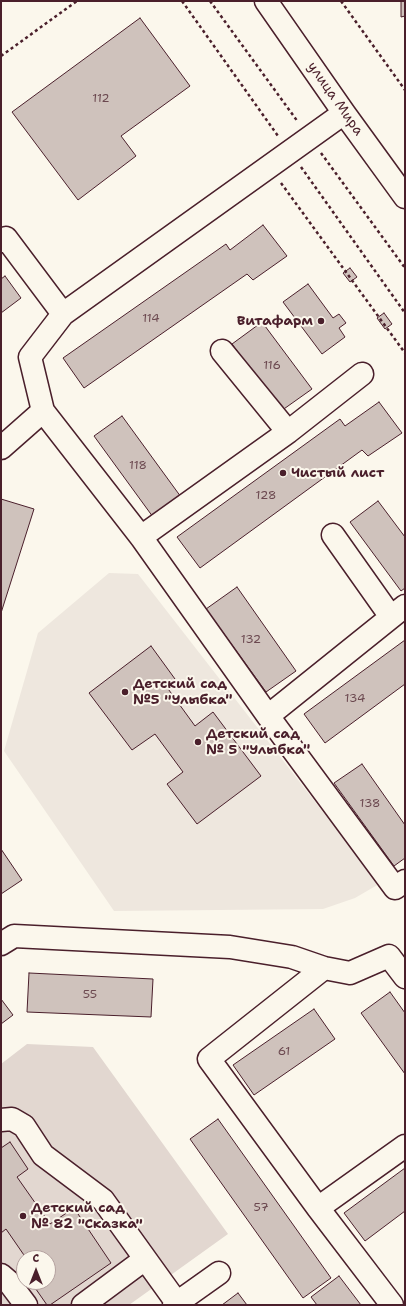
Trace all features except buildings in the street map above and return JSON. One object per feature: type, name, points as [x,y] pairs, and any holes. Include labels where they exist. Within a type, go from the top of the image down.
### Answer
[{"type":"street","name":"улица Мира","points":[[266,1],[405,197]]},
{"type":"street","points":[[344,113],[63,314],[30,357],[43,412],[141,538],[268,716],[395,888],[405,881]]},
{"type":"street","points":[[1,241],[6,238],[63,314]]},
{"type":"street","points":[[222,351],[288,432]]},
{"type":"street","points":[[141,538],[288,432],[362,374]]},
{"type":"street","points":[[1,448],[43,412]]},
{"type":"street","points":[[268,716],[398,612],[334,535]]},
{"type":"street","points":[[1,944],[14,936],[230,948],[292,957],[324,968],[350,973],[389,956],[405,977]]},
{"type":"street","points":[[324,968],[209,1059],[318,1208],[392,1305]]},
{"type":"street","points":[[1,1120],[12,1120],[24,1126],[43,1154],[103,1200],[176,1304],[218,1273]]},
{"type":"street","points":[[318,1208],[405,1146]]},
{"type":"street","points":[[83,1305],[145,1259]]},
{"type":"street","points":[[1,1276],[8,1281],[26,1305]]},
{"type":"path","points":[[1,56],[77,1]]},
{"type":"path","points":[[341,1],[405,90]]},
{"type":"path","points":[[269,166],[405,354]]},
{"type":"shaded area","name":"Детский сад №5 \"Улыбка\"","points":[[109,573],[138,574],[379,884],[355,898],[323,909],[114,911],[4,751],[38,633]]},
{"type":"shaded area","points":[[27,1044],[93,1047],[228,1234],[129,1305],[1,1305],[1,1064]]},
{"type":"place","name":"Витафарм","points":[[321,321]]},
{"type":"place","name":"Чистый лист","points":[[283,473]]},
{"type":"place","name":"Детский сад №5 \"Улыбка\"","points":[[125,692]]},
{"type":"place","name":"Детский сад № 5 \"Улыбка\"","points":[[198,742]]},
{"type":"place","name":"Детский сад № 82 \"Сказка\"","points":[[23,1216]]}]
